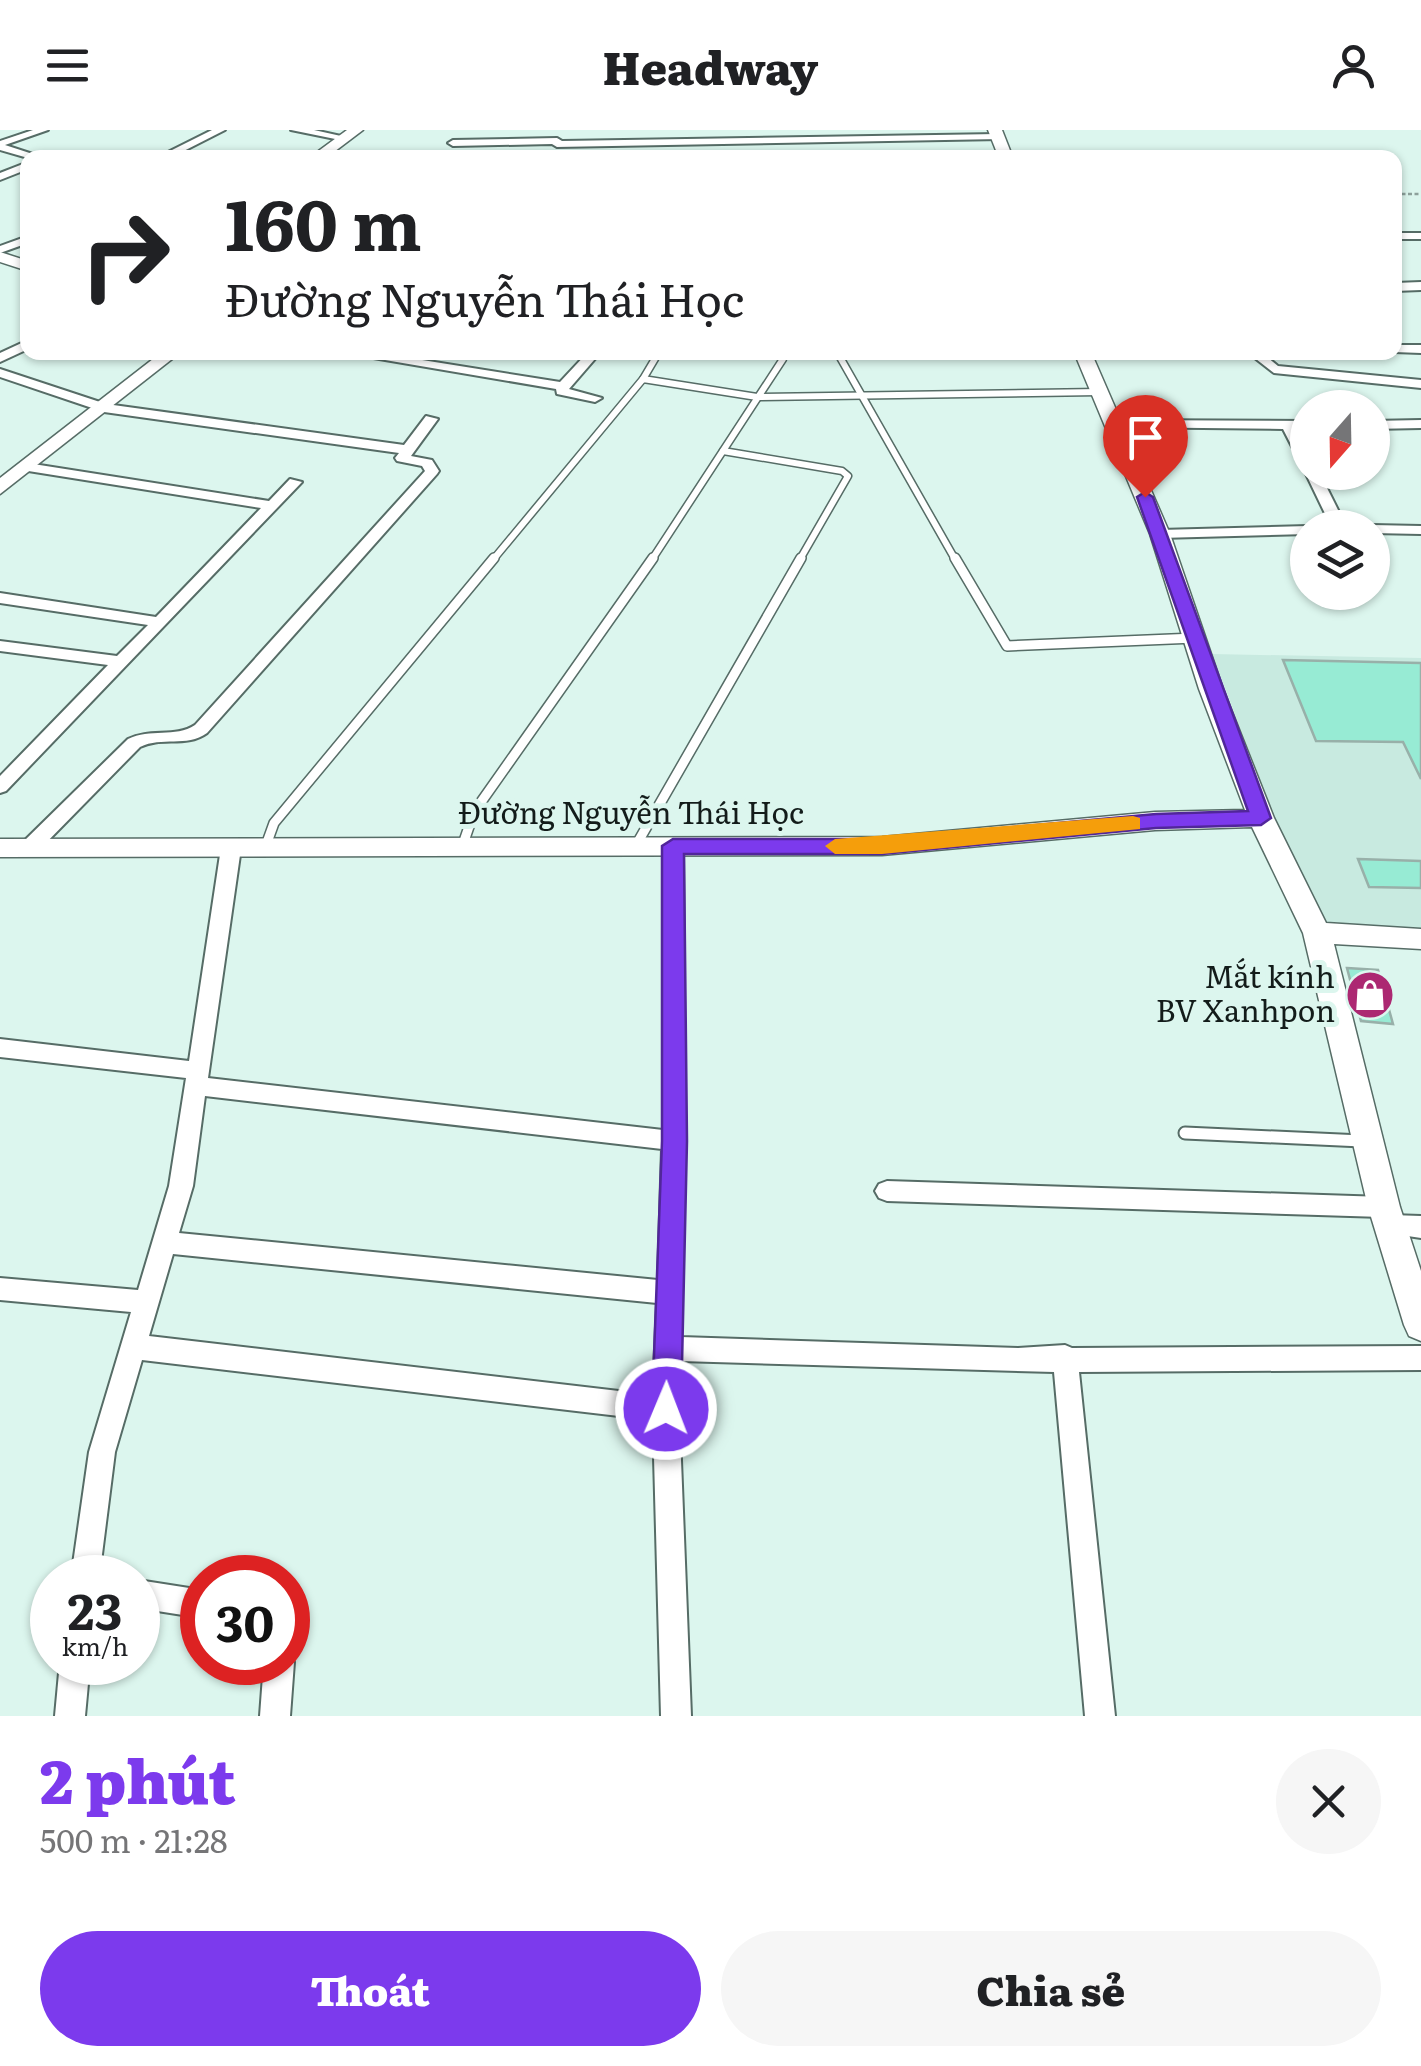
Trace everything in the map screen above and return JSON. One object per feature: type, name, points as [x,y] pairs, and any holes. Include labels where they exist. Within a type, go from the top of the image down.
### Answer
[{"type":"street","points":[[0,145],[44,130]]},
{"type":"street","points":[[178,150],[220,130]]},
{"type":"street","points":[[296,130],[351,134]]},
{"type":"street","points":[[328,150],[351,134]]},
{"type":"street","points":[[453,143],[557,138],[716,146],[997,134]]},
{"type":"street","points":[[0,488],[163,360]]},
{"type":"street","points":[[409,360],[563,386]]},
{"type":"street","points":[[587,360],[562,391],[595,398]]},
{"type":"street","points":[[1085,360],[1160,534],[1261,818],[1317,933],[1368,1142],[1398,1219],[1421,1325]]},
{"type":"street","points":[[1263,360],[1274,369],[1421,384]]},
{"type":"street","points":[[0,374],[104,408],[407,450]]},
{"type":"street","points":[[29,848],[134,743],[150,735],[183,740],[201,729],[432,471],[428,463],[403,459],[431,420]]},
{"type":"street","points":[[1115,424],[1288,426],[1290,430]]},
{"type":"street","points":[[1390,425],[1421,424]]},
{"type":"street","points":[[27,467],[274,506]]},
{"type":"street","points":[[0,787],[295,482]]},
{"type":"street","points":[[1390,529],[1421,530]]},
{"type":"street","points":[[1160,534],[1290,530]]},
{"type":"street","points":[[0,598],[160,622]]},
{"type":"street","points":[[0,646],[122,662]]},
{"type":"street","name":"Đường Nguyễn Thái Học","points":[[0,848],[882,846],[1156,821],[1261,818]]},
{"type":"street","points":[[673,846],[674,1141],[666,1409],[676,1716]]},
{"type":"street","points":[[88,1555],[102,1452],[181,1186],[231,848]]},
{"type":"street","points":[[1317,933],[1421,939]]},
{"type":"street","points":[[0,1048],[674,1141]]},
{"type":"street","points":[[887,1192],[1398,1219]]},
{"type":"street","points":[[163,1242],[670,1293]]},
{"type":"street","points":[[0,1289],[148,1302]]},
{"type":"street","points":[[136,1347],[666,1409]]},
{"type":"street","points":[[668,1349],[1064,1357],[1421,1358]]},
{"type":"street","points":[[1064,1357],[1100,1716]]},
{"type":"street","points":[[70,1716],[73,1685]]},
{"type":"street","points":[[274,1716],[277,1685]]},
{"type":"lane","points":[[265,848],[274,822],[654,360]]},
{"type":"lane","points":[[462,847],[474,812],[617,613],[782,360]]},
{"type":"lane","points":[[841,360],[1007,646],[1195,638]]},
{"type":"lane","points":[[642,379],[757,397],[1099,392]]},
{"type":"lane","points":[[635,847],[848,476],[842,471],[723,450]]},
{"type":"lane","points":[[1185,1133],[1368,1142]]},
{"type":"shaded area","points":[[1212,654],[1421,658],[1421,928],[1327,924],[1274,816]]},
{"type":"building","points":[[1283,660],[1421,663],[1421,779],[1403,742],[1316,741]]},
{"type":"building","points":[[1358,859],[1421,861],[1421,888],[1369,887]]},
{"type":"building","points":[[1347,968],[1378,970],[1393,1024],[1361,1021]]},
{"type":"slow traffic","points":[[835,846],[882,846],[1133,823]]},
{"type":"place","name":"Mắt kính BV Xanhpon","points":[[1370,995]]},
{"type":"route","points":[[666,1409],[674,1141],[673,846],[882,846],[1156,821],[1261,818],[1145,497]]}]
